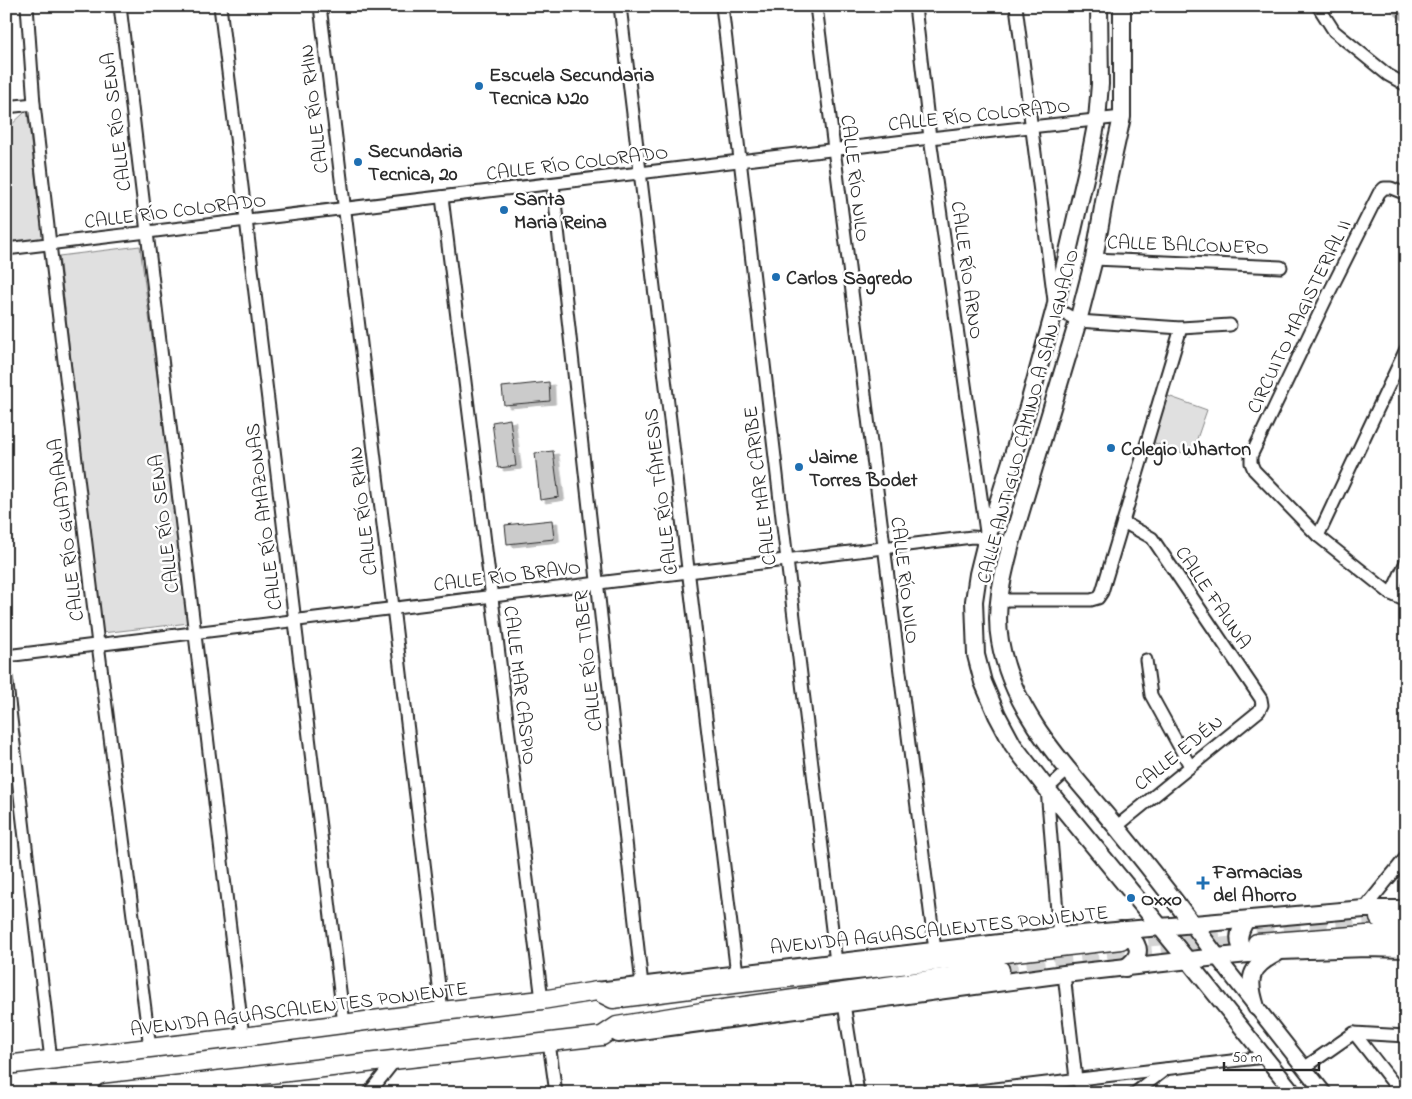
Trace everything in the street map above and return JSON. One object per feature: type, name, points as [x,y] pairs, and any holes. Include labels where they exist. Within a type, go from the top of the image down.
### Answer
[{"type":"main road","name":"CALLE ANTIGUO CAMINO A SAN IGNACIO","points":[[1099,6],[1100,84],[1097,120],[1055,308],[1028,407],[987,538],[978,574],[974,601],[976,655],[983,682],[997,715],[1013,745],[1188,961]]},
{"type":"main road","name":"CALLE ANTIGUO CAMINO A SAN IGNACIO","points":[[1122,6],[1122,118],[1106,185],[1094,260],[1078,321],[1011,544],[999,600],[1000,641],[1008,672],[1022,706],[1068,770],[1194,924],[1217,957]]},
{"type":"main road","name":"AVENIDA AGUASCALIENTES PONIENTE","points":[[597,992],[613,999],[1121,935],[1161,927],[1246,920],[1372,914],[1406,910]]},
{"type":"main road","name":"AVENIDA AGUASCALIENTES PONIENTE","points":[[1372,914],[1406,918]]},
{"type":"main road","points":[[1246,920],[1241,928],[1239,944],[1251,949],[1280,951],[1367,948],[1406,949]]},
{"type":"main road","points":[[106,1093],[252,1084],[396,1059],[549,1043],[1064,974],[1188,961],[1251,949],[1366,935],[1406,934]]},
{"type":"main road","name":"AVENIDA AGUASCALIENTES PONIENTE","points":[[6,1065],[934,950],[1059,936],[1121,935]]},
{"type":"main road","points":[[1121,935],[1132,937],[1138,949],[1134,962],[1125,968]]},
{"type":"main road","points":[[1256,1007],[1250,984],[1252,973],[1265,959],[1280,951]]},
{"type":"main road","points":[[602,1036],[617,1026],[702,1012],[1000,970]]},
{"type":"street","name":"CALLE RÍO GUADIANA","points":[[28,6],[34,104],[50,244],[98,644],[150,1048]]},
{"type":"street","name":"CALLE RÍO SENA","points":[[120,6],[243,1037]]},
{"type":"street","name":"CALLE RÍO AMAZONAS","points":[[220,6],[344,1024]]},
{"type":"street","name":"CALLE RÍO RHIN","points":[[320,6],[442,1011]]},
{"type":"street","name":"CALLE RÍO TÁMESIS","points":[[620,6],[737,974]]},
{"type":"street","name":"CALLE MAR CARIBE","points":[[722,6],[836,962]]},
{"type":"street","name":"CALLE RÍO NILO","points":[[816,6],[934,950]]},
{"type":"street","name":"CALLE RÍO ARNO","points":[[915,6],[930,138],[987,538]]},
{"type":"street","points":[[1016,6],[1055,308],[1078,321],[1182,328],[1230,325]]},
{"type":"street","points":[[1318,6],[1334,31],[1388,75],[1406,85]]},
{"type":"street","points":[[6,107],[34,104]]},
{"type":"street","name":"CALLE RÍO COLORADO","points":[[6,249],[930,138],[1122,118]]},
{"type":"street","name":"CALLE RÍO TIBER","points":[[553,184],[642,985]]},
{"type":"street","name":"CIRCUITO MAGISTERIAL II","points":[[1318,536],[1254,470],[1251,456],[1379,193],[1384,188],[1391,188],[1406,194]]},
{"type":"street","name":"CALLE MAR CASPIO","points":[[442,197],[542,1000]]},
{"type":"street","name":"CALLE BALCONERO","points":[[1094,260],[1281,267]]},
{"type":"street","points":[[999,600],[1091,600],[1098,598],[1102,592],[1182,328]]},
{"type":"street","points":[[1406,349],[1318,536],[1391,594],[1406,602]]},
{"type":"street","name":"CALLE FAUNA","points":[[1123,522],[1152,538],[1261,699],[1262,705]]},
{"type":"street","name":"CALLE RÍO BRAVO","points":[[6,656],[972,537],[987,538],[1011,544]]},
{"type":"street","points":[[1391,594],[1406,562]]},
{"type":"street","points":[[1146,660],[1151,695],[1190,766]]},
{"type":"street","points":[[6,676],[51,1060]]},
{"type":"street","name":"CALLE EDÉN","points":[[1116,827],[1260,711],[1262,705]]},
{"type":"street","points":[[1059,936],[1047,789],[1068,770]]},
{"type":"street","points":[[1372,914],[1406,857]]},
{"type":"street","name":"CALLE ANTIGUO CAMINO A SAN IGNACIO","points":[[1217,957],[1324,1093]]},
{"type":"street","name":"CALLE ANTIGUO CAMINO A SAN IGNACIO","points":[[1188,961],[1292,1092]]},
{"type":"street","points":[[1064,974],[1076,1079],[1087,1093]]},
{"type":"street","points":[[844,1004],[858,1093]]},
{"type":"street","points":[[1304,1068],[1354,1033],[1406,1036]]},
{"type":"street","points":[[1354,1033],[1402,1093]]},
{"type":"street","points":[[549,1043],[556,1093]]},
{"type":"street","points":[[962,1093],[1265,1057]]},
{"type":"street","points":[[368,1093],[396,1059]]},
{"type":"street","points":[[1135,1093],[1167,1068]]},
{"type":"shaded area","points":[[27,110],[43,239],[6,244],[6,130]]},
{"type":"shaded area","points":[[140,246],[189,623],[102,633],[59,256]]},
{"type":"shaded area","points":[[1168,396],[1207,410],[1191,456],[1152,442]]},
{"type":"building","points":[[549,382],[550,401],[504,405],[502,387]]},
{"type":"building","points":[[510,419],[516,466],[498,468],[492,422]]},
{"type":"building","points":[[553,451],[559,497],[540,500],[535,453]]},
{"type":"building","points":[[552,520],[554,539],[507,544],[505,525]]},
{"type":"waterway","points":[[1401,6],[1406,10]]},
{"type":"tunnel","points":[[1121,940],[1379,918]]},
{"type":"tunnel","points":[[1000,970],[1255,943]]},
{"type":"place","name":"Escuela Secundaria Tecnica N20","points":[[479,86]]},
{"type":"place","name":"Secundaria Tecnica, 20","points":[[358,162]]},
{"type":"place","name":"Santa Maria Reina","points":[[504,210]]},
{"type":"place","name":"Carlos Sagredo","points":[[776,277]]},
{"type":"place","name":"Colegio Wharton","points":[[1111,448]]},
{"type":"place","name":"Jaime Torres Bodet","points":[[799,467]]},
{"type":"place","name":"Farmacias del Ahorro","points":[[1203,883]]},
{"type":"place","name":"Oxxo","points":[[1131,898]]}]
